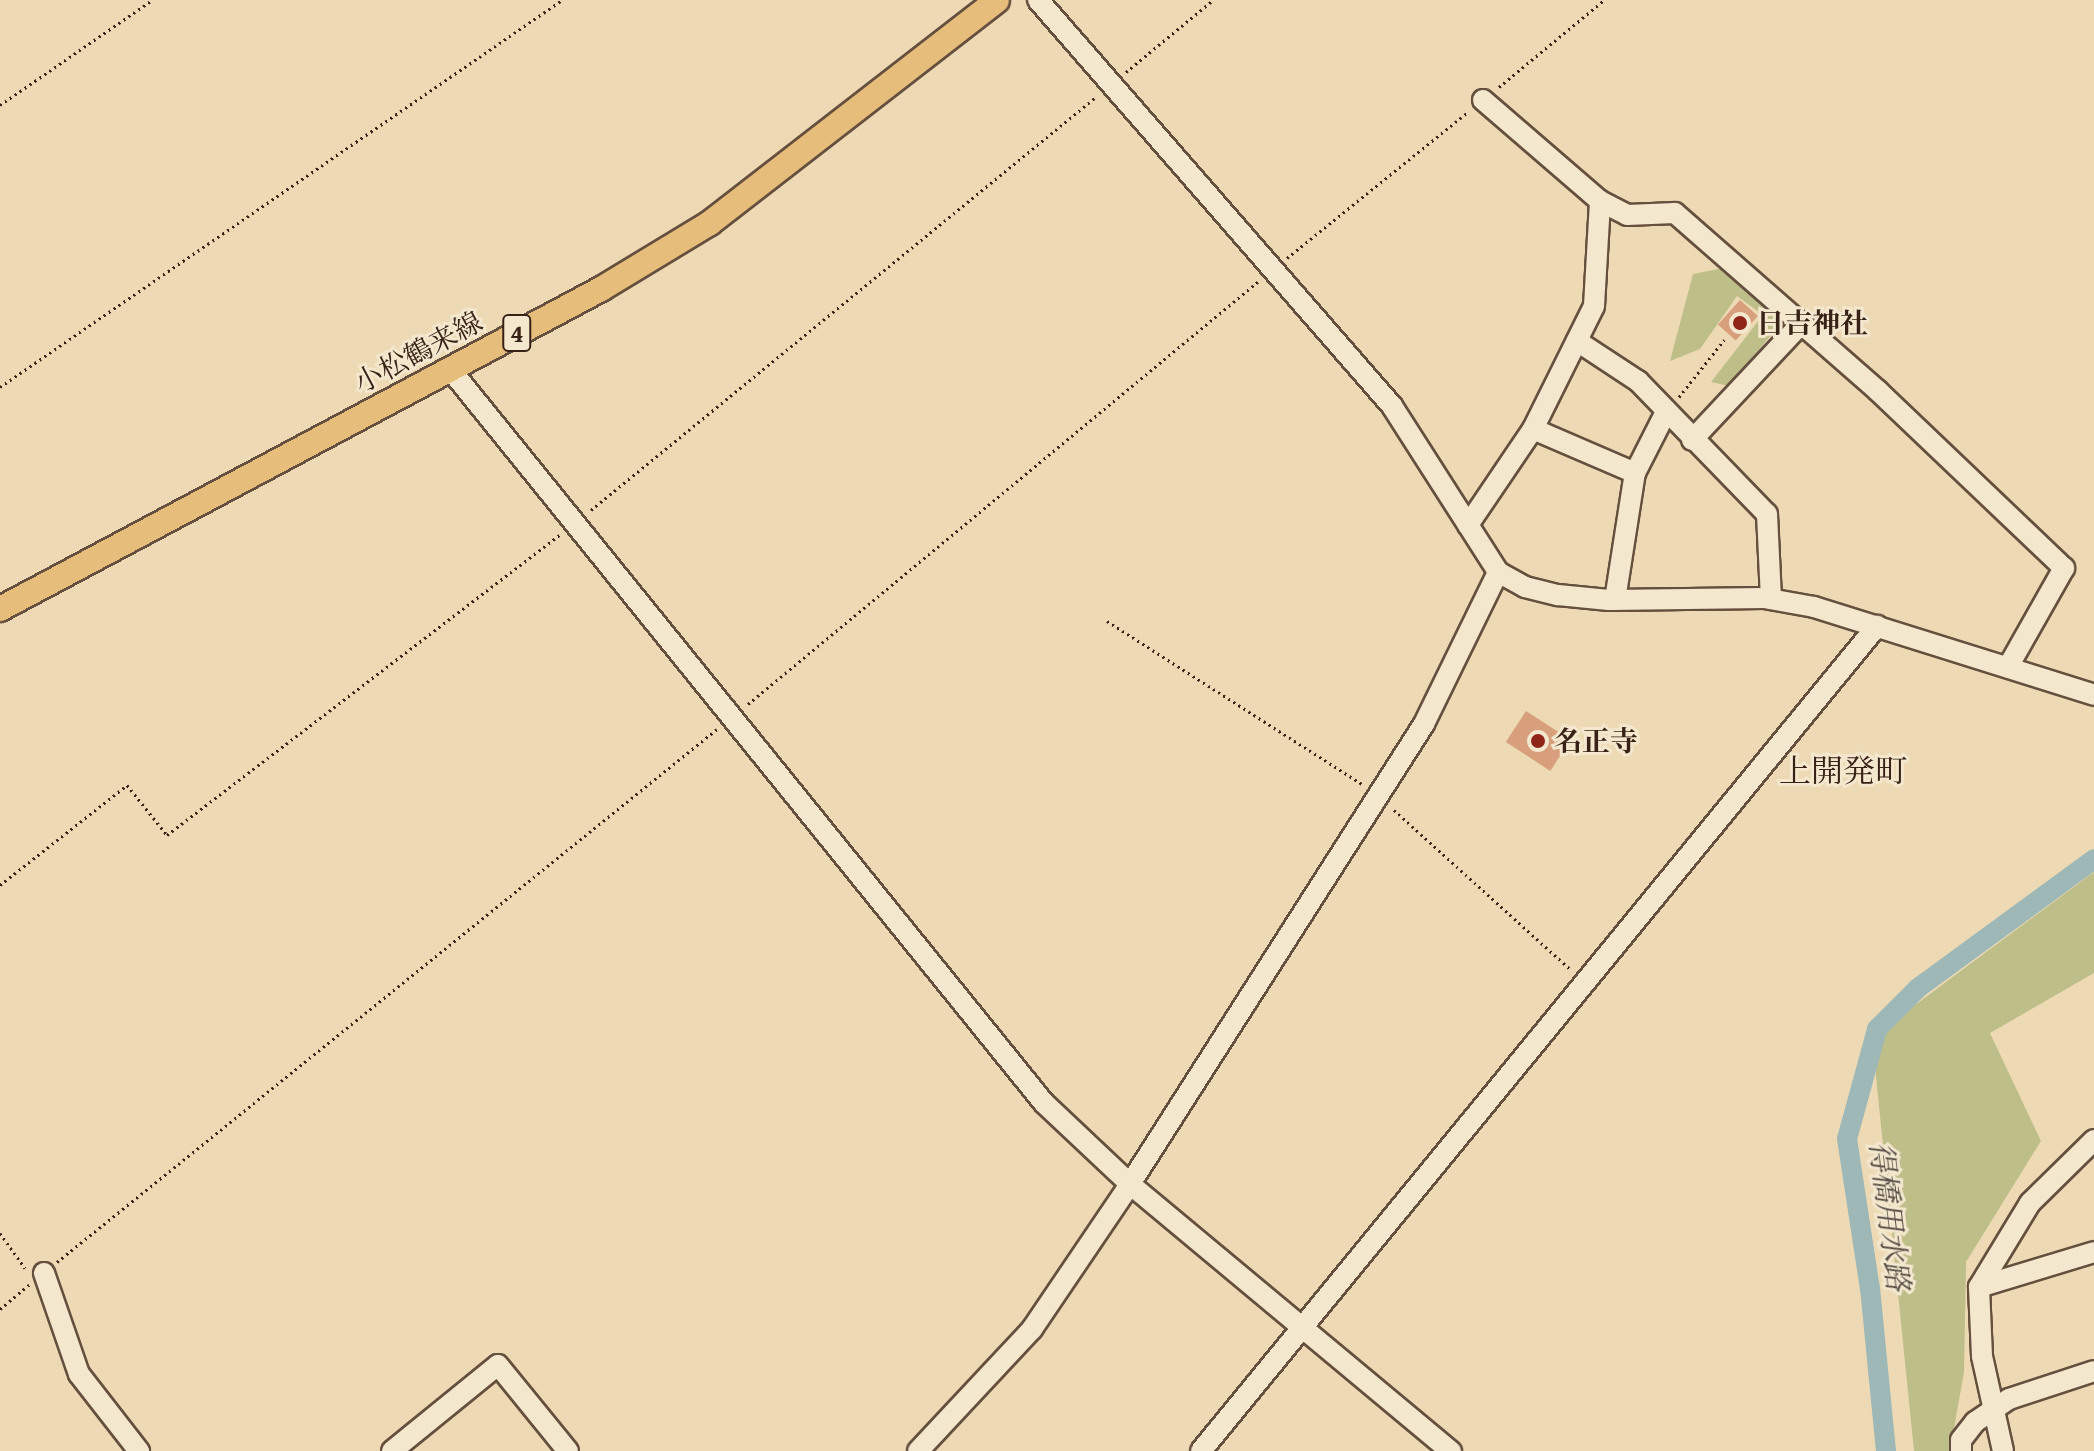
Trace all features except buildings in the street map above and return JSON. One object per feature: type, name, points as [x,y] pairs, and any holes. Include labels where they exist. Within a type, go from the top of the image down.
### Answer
[{"type":"main road","name":"小松鶴来線","points":[[0,609],[601,289],[710,223],[997,0]]},
{"type":"street","points":[[1038,0],[1271,271],[1392,406],[1498,572],[1536,589],[1615,600],[1771,599],[1877,626],[2094,695]]},
{"type":"street","points":[[1483,100],[1600,201],[1627,215],[1675,213],[1802,323],[2064,568],[2008,667]]},
{"type":"street","points":[[1468,525],[1533,429],[1594,306],[1600,201]]},
{"type":"street","points":[[1692,440],[1802,323]]},
{"type":"street","points":[[1577,341],[1638,381],[1767,514],[1771,599]]},
{"type":"street","points":[[450,369],[1044,1103],[1130,1184],[1451,1451]]},
{"type":"street","points":[[1615,600],[1635,473],[1666,412]]},
{"type":"street","points":[[1533,429],[1635,473]]},
{"type":"street","points":[[918,1451],[1032,1329],[1130,1184],[1424,724],[1498,572]]},
{"type":"street","points":[[1201,1451],[1877,626]]},
{"type":"street","points":[[2003,1451],[1982,1356],[1979,1287],[2030,1203],[2094,1140]]},
{"type":"street","points":[[1979,1287],[2094,1252]]},
{"type":"street","points":[[39,1277],[79,1374],[139,1451]]},
{"type":"street","points":[[392,1451],[498,1365],[568,1451]]},
{"type":"street","points":[[1961,1451],[1968,1431],[2009,1399],[2094,1371]]},
{"type":"path","points":[[0,105],[152,0]]},
{"type":"path","points":[[0,387],[562,0]]},
{"type":"path","points":[[0,885],[127,785],[167,835],[574,524],[1213,0]]},
{"type":"path","points":[[0,1309],[732,718],[1271,271],[1604,0]]},
{"type":"path","points":[[1666,412],[1724,340]]},
{"type":"path","points":[[1107,621],[1378,795],[1585,983]]},
{"type":"path","points":[[0,1233],[39,1277]]},
{"type":"green space","points":[[1723,268],[1786,317],[1729,386],[1711,382],[1763,315],[1737,296],[1700,349],[1670,361],[1693,274]]},
{"type":"green space","points":[[2094,872],[2094,973],[1990,1033],[2041,1141],[1966,1262],[1964,1372],[1950,1451],[1914,1451],[1872,1037]]},
{"type":"waterway","name":"得橋用水路","points":[[1886,1451],[1870,1289],[1847,1139],[1877,1029],[1918,988],[2094,859]]},
{"type":"place","name":"日吉神社","points":[[1740,323]]},
{"type":"place","name":"名正寺","points":[[1538,741]]},
{"type":"district","name":"上開発町","points":[[1843,771]]}]
